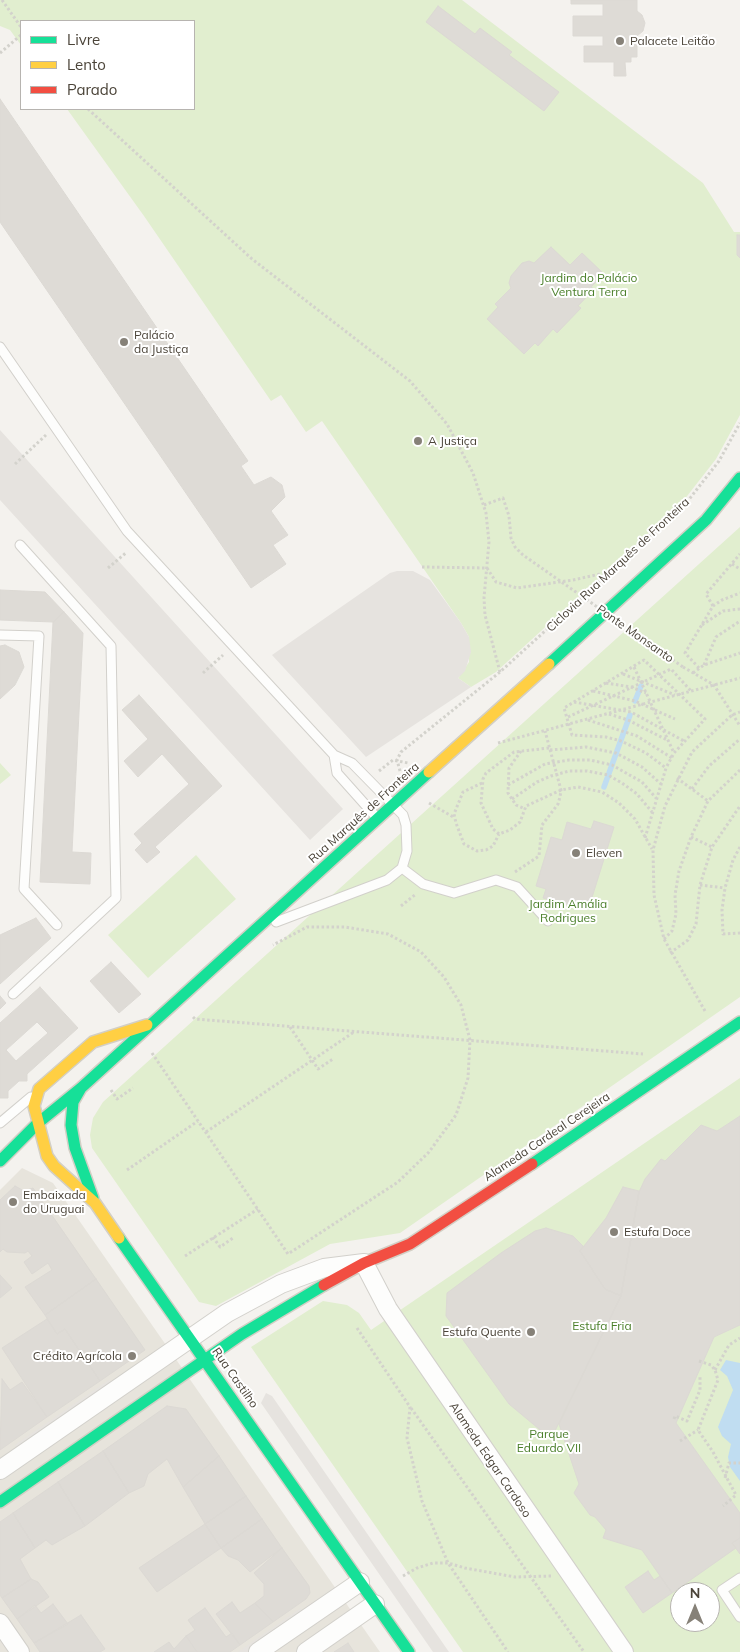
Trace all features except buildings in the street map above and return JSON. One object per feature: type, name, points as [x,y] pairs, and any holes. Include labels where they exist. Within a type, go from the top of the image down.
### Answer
[{"type":"street","name":"Rua Marquês de Fronteira","points":[[0,1162],[38,1123],[81,1088],[158,1019],[692,534],[725,499],[740,478]]},
{"type":"street","points":[[44,1085],[93,1042],[144,1027],[158,1019]]},
{"type":"street","name":"Alameda Cardeal Cerejeira","points":[[0,1502],[298,1299],[364,1263],[410,1244],[461,1212],[740,1022]]},
{"type":"street","name":"Rua Castilho","points":[[44,1085],[34,1101],[47,1156],[54,1166],[95,1203],[409,1652]]},
{"type":"street","points":[[81,1088],[73,1102],[71,1125],[75,1148],[95,1203]]},
{"type":"street","points":[[0,1162],[19,1156]]},
{"type":"street","points":[[37,1160],[54,1166]]},
{"type":"street","points":[[0,1470],[227,1312],[281,1284],[324,1268],[364,1263]]},
{"type":"street","name":"Alameda Edgar Cardoso","points":[[364,1263],[388,1309],[624,1652]]},
{"type":"street","points":[[121,1386],[133,1387],[137,1391],[139,1396],[136,1408]]},
{"type":"street","points":[[258,1652],[360,1582]]},
{"type":"street","points":[[306,1652],[375,1604]]},
{"type":"street","points":[[0,1623],[20,1652]]},
{"type":"lane","points":[[0,347],[127,531],[334,755],[352,763],[403,815],[406,825],[407,851],[402,868],[387,880],[294,914],[259,931],[242,943]]},
{"type":"lane","points":[[13,994],[116,898],[111,646],[20,545]]},
{"type":"lane","points":[[0,634],[39,636],[24,889],[57,925]]},
{"type":"lane","points":[[334,755],[336,774],[378,819]]},
{"type":"lane","points":[[402,868],[424,884],[454,893],[496,880],[509,884],[517,887],[548,921]]},
{"type":"lane","points":[[0,1123],[44,1085]]},
{"type":"lane","points":[[740,1578],[722,1590],[740,1617]]},
{"type":"path","points":[[2,0],[20,26]]},
{"type":"path","points":[[0,53],[20,36]]},
{"type":"path","points":[[89,110],[252,259],[410,381],[447,424],[473,473],[484,505],[489,542],[487,568],[496,582],[517,588],[573,580],[612,571]]},
{"type":"path","name":"Ciclovia Rua Marquês de Fronteira","points":[[487,568],[485,615],[500,672],[687,502],[719,461],[740,423]]},
{"type":"path","points":[[15,464],[55,427]]},
{"type":"path","name":"Ponte Monsanto","points":[[484,505],[503,498],[509,516],[513,542],[523,555],[683,667],[714,685]]},
{"type":"path","points":[[108,568],[138,542]]},
{"type":"path","points":[[713,606],[706,594],[740,554]]},
{"type":"path","points":[[732,564],[740,569]]},
{"type":"path","points":[[422,567],[487,568]]},
{"type":"path","points":[[699,668],[686,653],[700,626],[713,606],[740,593]]},
{"type":"path","points":[[700,626],[723,611],[740,609]]},
{"type":"path","points":[[704,665],[716,637],[740,621]]},
{"type":"path","points":[[203,673],[233,647]]},
{"type":"path","points":[[693,673],[704,665],[740,653]]},
{"type":"path","points":[[646,838],[666,768],[674,753],[705,719],[678,695],[660,674],[644,660],[564,708],[572,735],[606,737],[621,741],[646,753],[666,768]]},
{"type":"path","points":[[634,667],[674,753]]},
{"type":"path","points":[[568,717],[671,669],[691,691]]},
{"type":"path","points":[[622,674],[678,695]]},
{"type":"path","points":[[498,743],[740,678]]},
{"type":"path","points":[[606,683],[631,688],[646,694]]},
{"type":"path","points":[[714,685],[740,726]]},
{"type":"path","points":[[592,691],[615,695],[644,704],[675,719]]},
{"type":"path","points":[[574,702],[624,710],[662,728],[684,742]]},
{"type":"path","points":[[704,1011],[670,953],[664,939],[654,895],[653,850],[665,806],[677,778],[692,752],[732,716],[740,712]]},
{"type":"path","points":[[608,714],[628,720],[668,741]]},
{"type":"path","points":[[587,720],[637,736],[672,758]]},
{"type":"path","points":[[509,884],[515,872],[539,856],[542,825],[558,804],[561,790],[545,731]]},
{"type":"path","points":[[692,789],[709,766],[740,739]]},
{"type":"path","points":[[499,834],[493,829],[481,804],[482,783],[486,773],[514,752],[521,750],[586,748],[616,753],[642,767],[661,784]]},
{"type":"path","points":[[521,750],[509,768],[508,793],[516,805],[525,809]]},
{"type":"path","points":[[377,772],[393,760],[410,765]]},
{"type":"path","points":[[508,785],[533,769],[553,762],[590,760],[612,765],[642,782],[656,798]]},
{"type":"path","points":[[664,939],[672,931],[676,914],[675,895],[679,871],[691,837],[708,801],[740,770]]},
{"type":"path","points":[[512,799],[537,782],[569,772],[587,772],[608,776],[637,794],[652,812]]},
{"type":"path","points":[[677,778],[708,801]]},
{"type":"path","points":[[482,783],[463,792],[454,814],[464,844],[477,851],[486,850],[493,846],[499,834],[510,830],[520,822],[526,806],[561,790],[578,787],[602,792],[619,803],[635,819],[653,850]]},
{"type":"path","points":[[429,803],[455,818]]},
{"type":"path","points":[[670,953],[688,940],[696,924],[700,885],[712,847],[731,816],[740,806]]},
{"type":"path","points":[[691,837],[712,847]]},
{"type":"path","points":[[740,847],[733,860],[725,888],[722,910],[723,934],[740,933]]},
{"type":"path","points":[[700,885],[725,888]]},
{"type":"path","points":[[401,906],[414,897]]},
{"type":"path","points":[[152,1053],[288,1254],[398,1182],[429,1152],[456,1116],[468,1078],[470,1040],[461,1005],[444,977],[421,952],[388,934],[344,927],[307,927],[289,935],[266,951]]},
{"type":"path","points":[[186,1023],[200,1010]]},
{"type":"path","points":[[193,1017],[195,1019],[643,1054]]},
{"type":"path","points":[[290,1026],[318,1069],[333,1059]]},
{"type":"path","points":[[206,1132],[355,1032]]},
{"type":"path","points":[[145,1059],[159,1047]]},
{"type":"path","points":[[107,1094],[118,1084]]},
{"type":"path","points":[[111,1090],[117,1099],[133,1088]]},
{"type":"path","points":[[127,1170],[198,1121]]},
{"type":"path","points":[[185,1256],[258,1209]]},
{"type":"path","points":[[213,1237],[220,1247],[233,1238]]},
{"type":"path","points":[[357,1328],[410,1407],[584,1652]]},
{"type":"path","points":[[715,1370],[729,1345],[740,1338]]},
{"type":"path","points":[[680,1441],[698,1430],[718,1380],[715,1370],[711,1365],[699,1361]]},
{"type":"path","points":[[674,1419],[675,1416],[687,1421],[700,1390],[700,1377]]},
{"type":"path","points":[[410,1407],[407,1438],[422,1501],[448,1563],[508,1652]]},
{"type":"path","points":[[698,1430],[713,1452],[725,1478],[736,1495],[723,1506]]},
{"type":"path","points":[[725,1478],[729,1463],[740,1462]]},
{"type":"path","points":[[403,1576],[425,1565],[448,1563],[500,1575],[532,1577],[569,1574]]},
{"type":"shaded area","points":[[0,430],[343,809],[310,840],[0,500]]},
{"type":"shaded area","points":[[413,571],[430,580],[461,623],[469,637],[471,652],[465,671],[458,678],[471,687],[366,757],[272,655],[390,573]]},
{"type":"shaded area","points":[[22,1168],[53,1183],[380,1652],[0,1652],[0,1190]]},
{"type":"shaded area","points":[[109,1380],[113,1384],[19,1450],[15,1445]]},
{"type":"shaded area","points":[[266,1393],[272,1396],[449,1652],[433,1652],[261,1403]]},
{"type":"shaded area","points":[[301,1608],[304,1613],[248,1652],[238,1652]]},
{"type":"green space","name":"Jardim do Palácio Ventura Terra","points":[[0,0],[462,0],[703,183],[734,232],[740,232],[740,415],[716,459],[684,500],[665,518],[496,672],[471,687],[458,678],[469,662],[469,637],[322,421],[306,432],[281,395],[271,401],[144,216],[68,110],[195,110],[195,20],[20,20],[20,44],[10,30],[0,26]]},
{"type":"green space","name":"Jardim Amália Rodrigues","points":[[740,527],[740,997],[400,1233],[330,1244],[216,1306],[199,1302],[92,1148],[90,1135],[93,1118],[103,1102]]},
{"type":"green space","points":[[0,763],[11,775],[0,784]]},
{"type":"green space","points":[[196,855],[236,899],[148,978],[108,935]]},
{"type":"green space","name":"Parque Eduardo VII","points":[[740,1078],[740,1652],[463,1652],[251,1347],[323,1301],[347,1305],[359,1313],[371,1330]]},
{"type":"water","points":[[726,1360],[740,1363],[740,1481],[730,1467],[728,1457],[731,1444],[722,1436],[718,1427],[733,1390],[727,1376],[720,1370]]},
{"type":"waterway","points":[[635,701],[641,686]]},
{"type":"waterway","points":[[604,787],[630,715]]},
{"type":"traffic: fast","points":[[549,664],[706,520],[740,478]]},
{"type":"traffic: fast","points":[[0,1161],[38,1123],[81,1088],[429,772]]},
{"type":"traffic: fast","points":[[532,1164],[740,1022]]},
{"type":"traffic: fast","points":[[81,1088],[73,1102],[71,1125],[75,1148],[93,1198]]},
{"type":"traffic: fast","points":[[119,1238],[409,1652]]},
{"type":"traffic: fast","points":[[0,1502],[242,1334],[324,1285]]},
{"type":"traffic: slow","points":[[429,772],[549,664]]},
{"type":"traffic: slow","points":[[119,1238],[95,1203],[54,1166],[47,1156],[34,1106],[39,1089],[93,1042],[147,1025]]},
{"type":"traffic: jam","points":[[324,1285],[364,1263],[410,1244],[532,1164]]},
{"type":"place","name":"Palacete Leitão","points":[[620,41]]},
{"type":"place","name":"Palácio da Justiça","points":[[124,342]]},
{"type":"place","name":"A Justiça","points":[[418,441]]},
{"type":"place","name":"Eleven","points":[[576,853]]},
{"type":"place","name":"Embaixada do Uruguai","points":[[13,1202]]},
{"type":"place","name":"Estufa Doce","points":[[614,1232]]},
{"type":"place","name":"Estufa Quente","points":[[531,1332]]},
{"type":"place","name":"Crédito Agrícola","points":[[132,1356]]},
{"type":"park label","name":"Estufa Fria","points":[[602,1326]]}]
